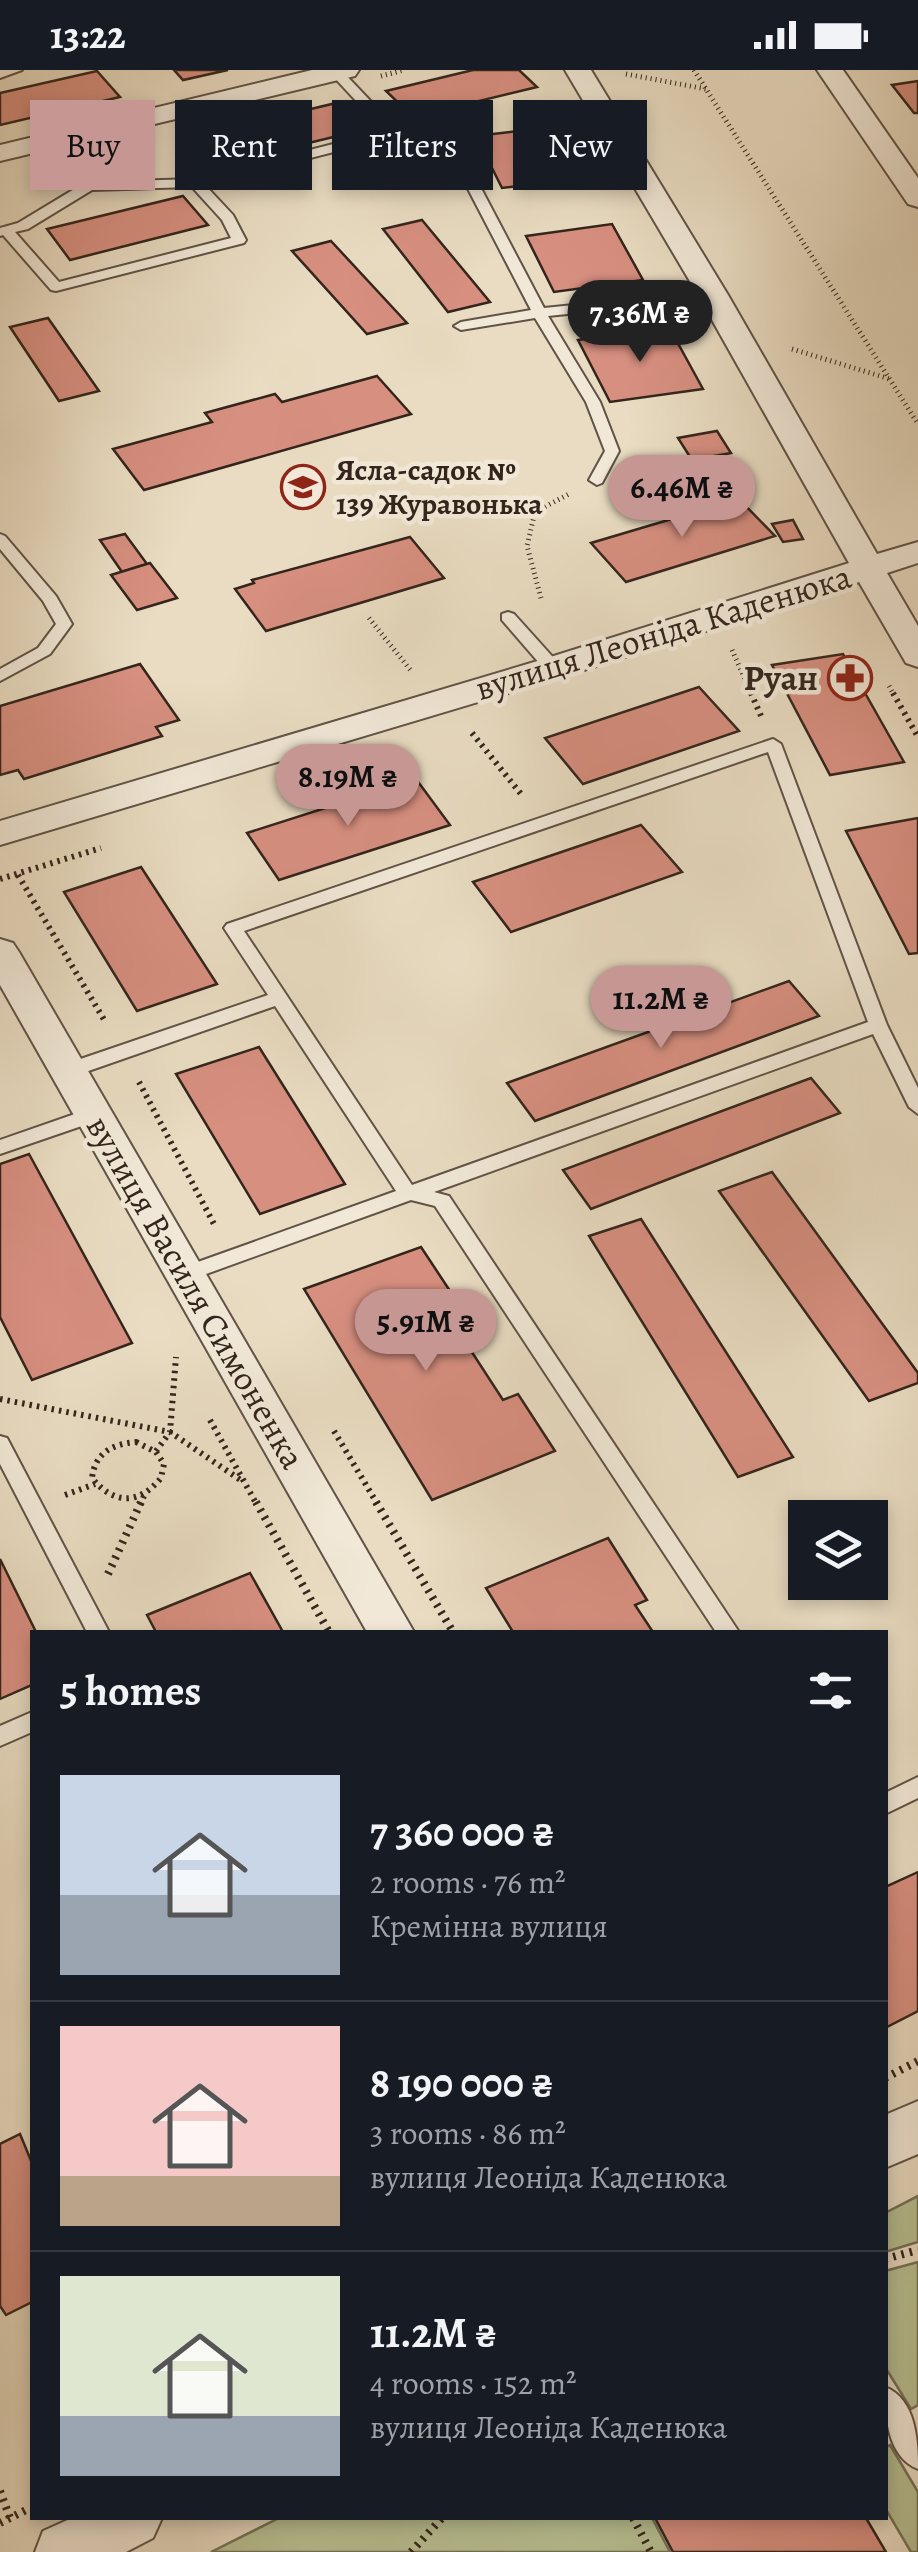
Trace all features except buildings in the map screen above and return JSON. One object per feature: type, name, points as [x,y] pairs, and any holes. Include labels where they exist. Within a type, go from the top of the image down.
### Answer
[{"type":"street","points":[[578,70],[713,296],[918,656]]},
{"type":"street","points":[[830,70],[918,198]]},
{"type":"street","points":[[155,116],[341,71]]},
{"type":"street","points":[[0,153],[30,146]]},
{"type":"street","name":"вулиця Леоніда Каденюка","points":[[0,833],[554,668],[918,552]]},
{"type":"street","name":"вулиця Василя Симоненка","points":[[0,952],[391,1630]]},
{"type":"street","points":[[888,2141],[918,2126]]},
{"type":"street","points":[[64,2552],[129,2520]]},
{"type":"lane","points":[[0,74],[16,70]]},
{"type":"lane","points":[[341,71],[365,100]]},
{"type":"lane","points":[[82,190],[23,226],[3,231],[56,286],[239,240],[228,218],[203,190]]},
{"type":"lane","points":[[475,190],[539,313],[593,402],[612,450],[597,480]]},
{"type":"lane","points":[[462,326],[539,313],[713,296]]},
{"type":"lane","points":[[0,540],[50,599],[64,624],[44,651],[0,676]]},
{"type":"lane","points":[[508,616],[554,668]]},
{"type":"lane","points":[[727,1630],[442,1201],[407,1192],[233,928],[773,744],[878,1025],[918,1107]]},
{"type":"lane","points":[[67,1070],[277,999]]},
{"type":"lane","points":[[188,1274],[878,1025]]},
{"type":"lane","points":[[0,1147],[94,1114]]},
{"type":"lane","points":[[0,1444],[93,1624]]},
{"type":"lane","points":[[0,1736],[30,1723]]},
{"type":"lane","points":[[888,1802],[918,1787]]},
{"type":"lane","points":[[888,2405],[918,2456]]},
{"type":"path","points":[[694,70],[918,424]]},
{"type":"path","points":[[610,71],[706,89]]},
{"type":"path","points":[[789,348],[890,379]]},
{"type":"path","points":[[547,604],[538,594],[528,546],[535,512],[597,480]]},
{"type":"path","points":[[369,618],[412,673]]},
{"type":"path","points":[[732,649],[773,744]]},
{"type":"path","points":[[472,733],[542,820]]},
{"type":"path","points":[[156,1451],[170,1432],[176,1356]]},
{"type":"path","points":[[0,1399],[170,1432],[243,1482]]},
{"type":"path","points":[[93,1624],[144,1496],[163,1477],[164,1468],[156,1451],[136,1442],[114,1445],[104,1451],[92,1468],[94,1484],[104,1494],[127,1500],[144,1496]]},
{"type":"path","points":[[888,2076],[918,2061]]},
{"type":"path","points":[[888,2258],[918,2250]]},
{"type":"path","points":[[0,2490],[10,2518]]},
{"type":"path","points":[[0,2523],[30,2507]]},
{"type":"path","points":[[411,2552],[440,2520]]},
{"type":"path","points":[[634,2520],[651,2552]]},
{"type":"green space","points":[[918,2196],[918,2242],[888,2251],[888,2211]]},
{"type":"green space","points":[[918,2262],[918,2405],[911,2409],[888,2372],[888,2270]]},
{"type":"green space","points":[[888,2446],[918,2492],[918,2552],[911,2552],[888,2513]]},
{"type":"green space","points":[[275,2520],[653,2520],[670,2552],[211,2552]]},
{"type":"place","name":"Ясла-садок № 139 Журавонька","points":[[303,487]]},
{"type":"place","name":"Руан","points":[[850,678]]}]
